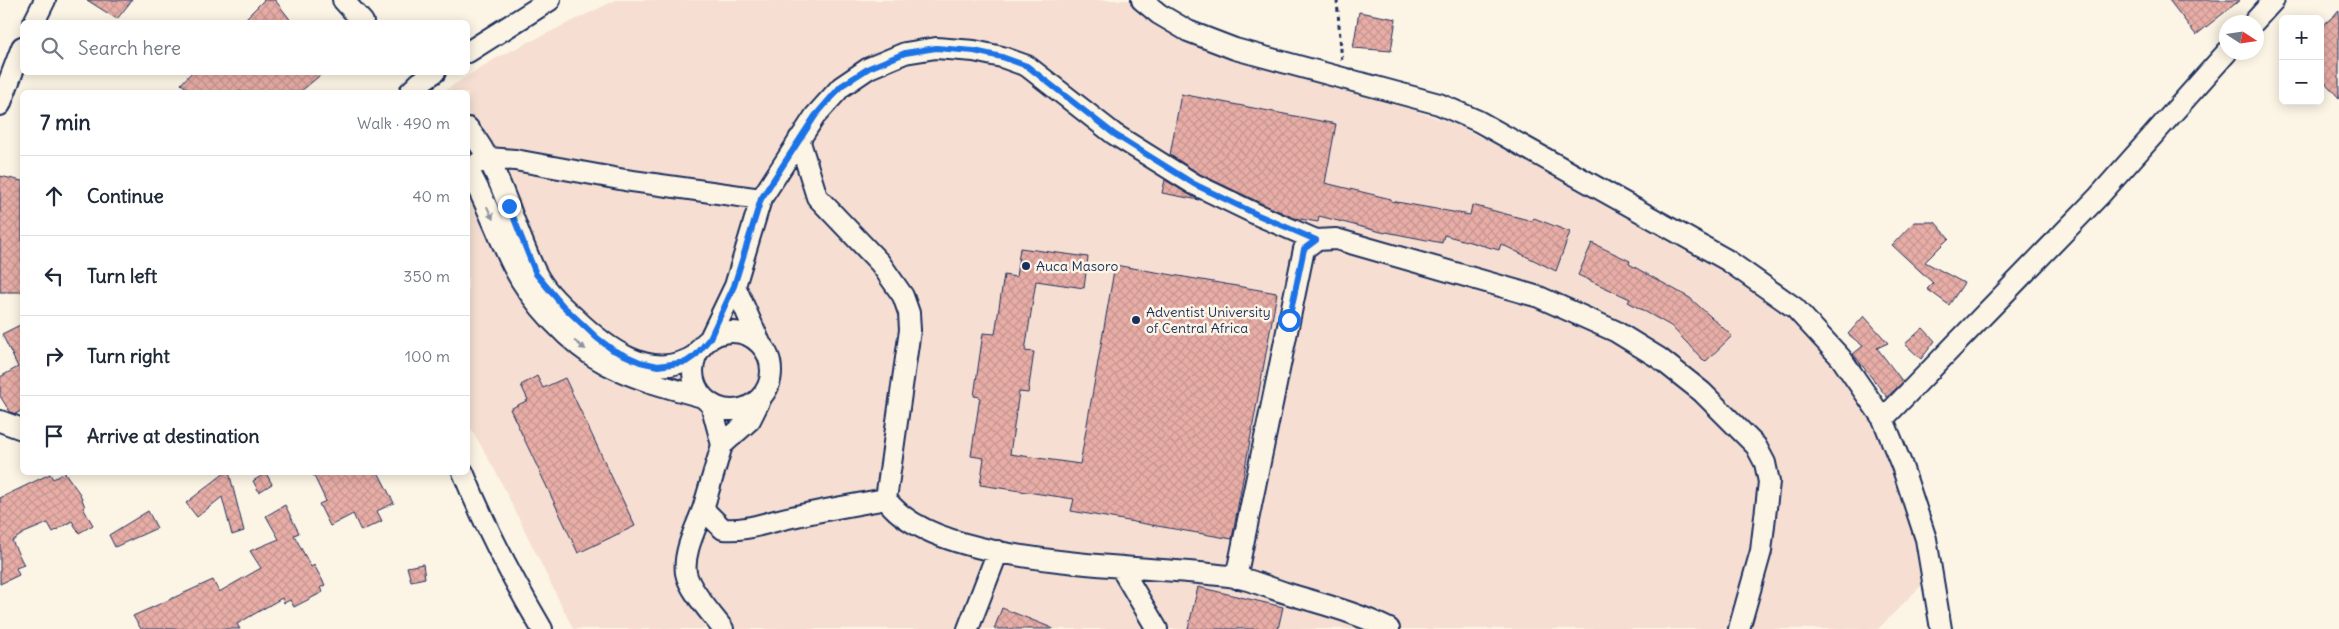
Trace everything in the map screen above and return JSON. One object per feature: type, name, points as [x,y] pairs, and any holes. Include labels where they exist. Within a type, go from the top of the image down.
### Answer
[{"type":"street","points":[[35,20],[45,0]]},
{"type":"street","points":[[343,0],[361,20]]},
{"type":"street","points":[[470,51],[550,0]]},
{"type":"street","points":[[1142,0],[1159,14],[1188,31],[1225,45],[1440,104],[1478,121],[1727,260],[1796,308],[1841,358],[1883,419],[1902,466],[1926,539],[1942,629]]},
{"type":"street","points":[[2260,15],[2274,0]]},
{"type":"street","points":[[470,131],[488,158],[536,274],[563,306],[597,338],[613,350],[640,362],[658,366],[673,365],[686,362],[696,355],[710,338],[734,286],[761,199],[815,116],[841,86],[869,68],[905,53],[936,48],[974,51],[1002,57],[1027,66],[1114,134],[1194,184],[1258,215],[1316,240],[1336,239],[1539,297],[1615,331],[1659,358],[1702,392],[1756,446],[1765,463],[1769,482],[1761,551],[1739,629]]},
{"type":"street","points":[[0,104],[20,52]]},
{"type":"street","points":[[1883,419],[2099,196],[2221,60]]},
{"type":"street","points":[[799,139],[817,197],[880,263],[902,296],[909,313],[910,330],[886,499],[895,511],[922,528],[964,543],[1054,561],[1236,578],[1367,618],[1389,629]]},
{"type":"street","points":[[470,169],[488,158],[515,160],[625,180],[761,199]]},
{"type":"street","points":[[470,174],[513,267],[553,321],[576,343],[605,364],[647,382],[707,401],[721,409],[744,408],[762,396]]},
{"type":"street","points":[[1236,578],[1304,249],[1316,240]]},
{"type":"street","points":[[723,629],[696,593],[686,574],[688,552],[722,445],[750,420],[771,376],[767,354],[734,286]]},
{"type":"street","points":[[710,338],[731,332],[748,335],[761,345]]},
{"type":"street","points":[[696,355],[694,377],[697,388],[707,401],[722,445]]},
{"type":"street","points":[[0,421],[20,428]]},
{"type":"street","points":[[464,475],[488,532],[542,629]]},
{"type":"street","points":[[703,509],[723,529],[738,530],[886,499]]},
{"type":"street","points":[[968,629],[998,551]]},
{"type":"street","points":[[1121,568],[1157,629]]},
{"type":"path","points":[[1337,0],[1343,77]]},
{"type":"shaded area","name":"Adventist University of Central Africa","points":[[616,0],[1130,0],[1168,32],[1227,57],[1388,101],[1455,124],[1705,252],[1824,339],[1879,425],[1934,573],[1878,629],[573,629],[498,476],[470,427],[470,90],[445,90],[498,57]]},
{"type":"building","points":[[87,0],[132,0],[117,19]]},
{"type":"building","points":[[264,0],[275,0],[290,20],[244,20]]},
{"type":"building","points":[[2169,0],[2240,0],[2219,15],[2196,35]]},
{"type":"building","points":[[2339,11],[2339,98],[2324,81],[2324,24]]},
{"type":"building","points":[[1359,12],[1396,19],[1391,51],[1353,48]]},
{"type":"building","points":[[189,75],[320,75],[302,90],[189,90],[181,84]]},
{"type":"building","points":[[1181,94],[1336,124],[1325,183],[1391,199],[1391,201],[1470,215],[1472,205],[1532,221],[1534,218],[1570,232],[1556,271],[1501,244],[1499,250],[1444,235],[1442,243],[1385,233],[1319,216],[1318,222],[1294,218],[1263,204],[1200,174],[1170,155]]},
{"type":"building","points":[[0,176],[20,181],[20,292],[0,292]]},
{"type":"building","points":[[1165,180],[1188,194],[1199,200],[1162,193]]},
{"type":"building","points":[[1914,222],[1935,222],[1949,238],[1925,262],[1964,283],[1949,305],[1927,289],[1933,283],[1892,245]]},
{"type":"building","points":[[1592,243],[1630,261],[1629,264],[1690,298],[1732,336],[1705,362],[1671,326],[1628,302],[1630,299],[1578,275]]},
{"type":"building","points":[[1020,248],[1088,257],[1084,288],[1036,281],[1025,351],[1034,352],[1028,393],[1019,392],[1010,454],[1080,464],[1115,265],[1277,293],[1232,539],[1071,511],[1074,499],[980,485],[984,458],[971,456],[980,397],[974,396],[983,333],[995,334],[1004,275],[1016,277]]},
{"type":"building","points":[[1864,316],[1888,343],[1877,348],[1903,382],[1887,397],[1853,354],[1863,346],[1848,334]]},
{"type":"building","points":[[20,325],[20,411],[16,414],[10,412],[0,396],[0,377],[18,367],[2,334]]},
{"type":"building","points":[[1923,328],[1935,341],[1921,359],[1905,344]]},
{"type":"building","points":[[537,376],[543,388],[565,378],[635,526],[578,553],[510,409],[528,400],[521,385]]},
{"type":"building","points":[[48,475],[51,475],[53,479],[61,475],[66,475],[80,494],[85,507],[83,508],[93,525],[79,533],[72,521],[53,532],[48,523],[24,533],[12,541],[24,565],[16,568],[19,575],[0,584],[0,498]]},
{"type":"building","points":[[222,475],[230,475],[244,531],[232,535],[222,497],[197,517],[186,503]]},
{"type":"building","points":[[263,475],[267,475],[272,484],[259,492],[253,481]]},
{"type":"building","points":[[313,475],[380,475],[394,503],[377,511],[382,521],[361,531],[353,514],[330,526],[319,504],[326,501]]},
{"type":"building","points":[[285,505],[299,533],[294,535],[311,567],[314,565],[325,585],[320,588],[323,592],[294,607],[290,600],[284,603],[282,598],[237,624],[240,629],[141,629],[133,616],[213,580],[219,592],[261,568],[250,551],[279,539],[266,516]]},
{"type":"building","points":[[148,511],[157,528],[115,547],[109,535]]},
{"type":"building","points":[[423,564],[425,578],[411,581],[407,567]]},
{"type":"building","points":[[1198,587],[1283,607],[1278,629],[1188,629]]},
{"type":"building","points":[[1002,608],[1052,628],[1052,629],[994,629]]},
{"type":"place","name":"Auca Masoro","points":[[1026,266]]},
{"type":"place","name":"Adventist University of Central Africa","points":[[1136,320]]},
{"type":"route","points":[[509,206],[536,274],[563,306],[597,338],[613,350],[640,362],[658,366],[686,362],[696,355],[710,338],[734,286],[761,199],[815,116],[841,86],[869,68],[905,53],[936,48],[974,51],[1002,57],[1027,66],[1114,134],[1194,184],[1316,240],[1304,249],[1289,320]]}]
